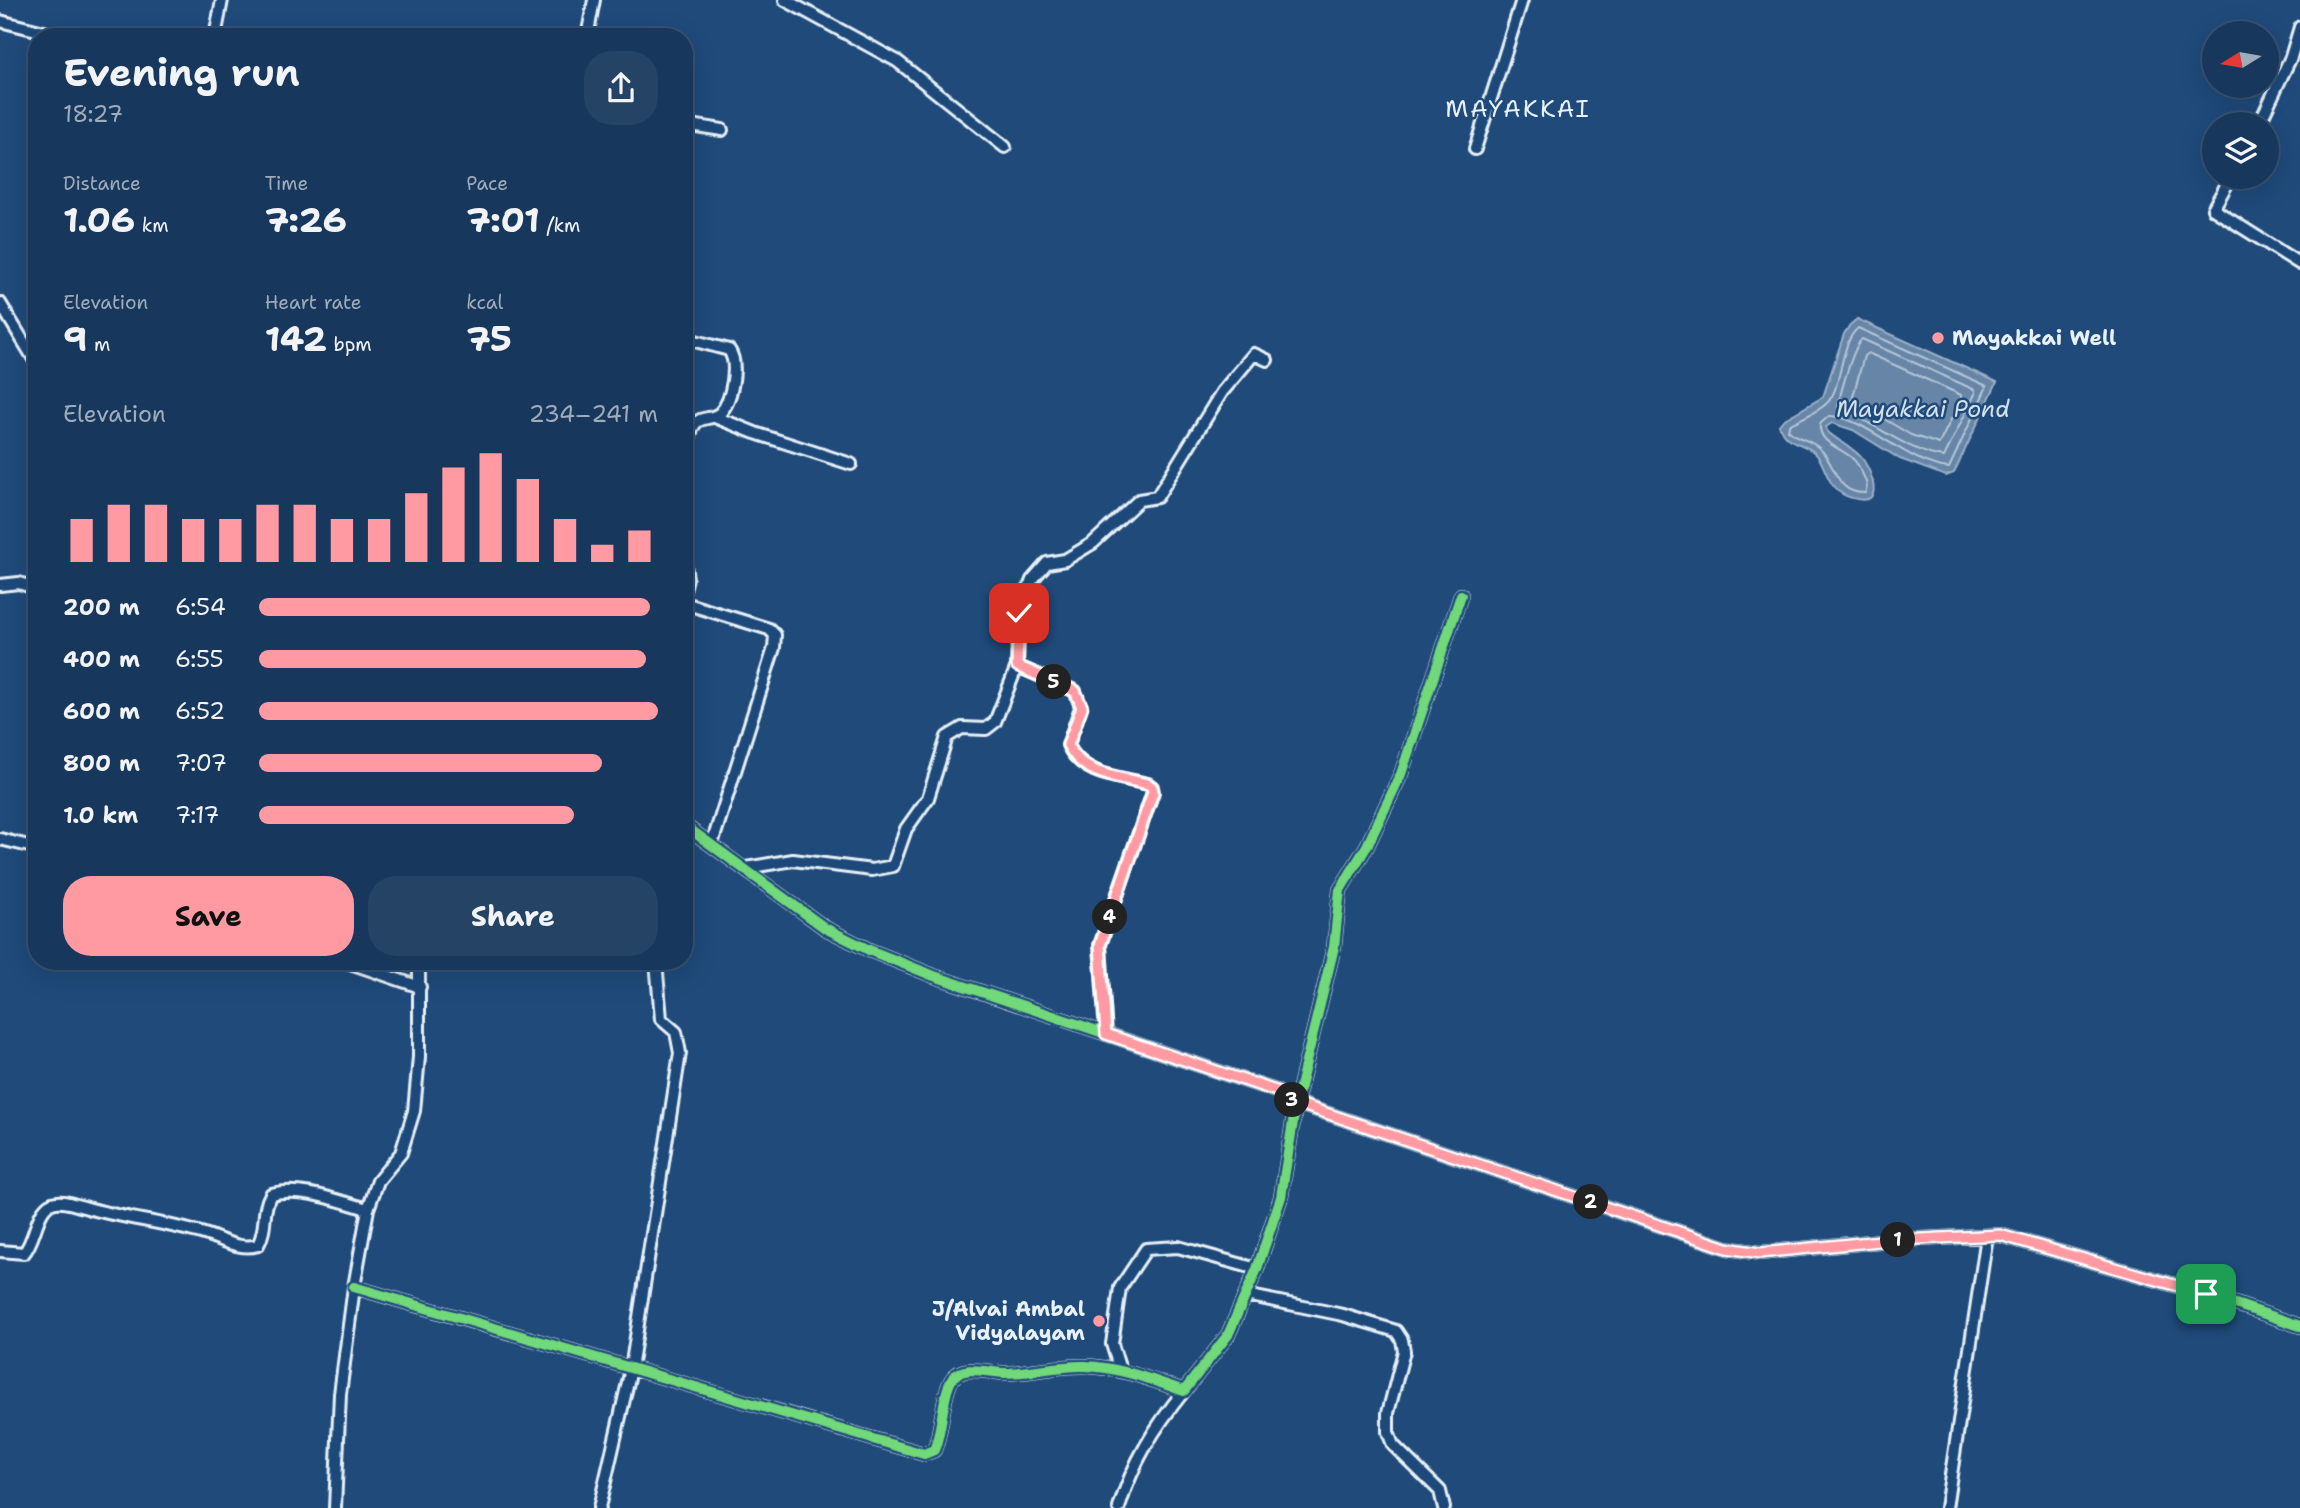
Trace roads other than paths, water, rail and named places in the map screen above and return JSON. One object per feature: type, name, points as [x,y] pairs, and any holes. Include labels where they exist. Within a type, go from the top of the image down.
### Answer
[{"type":"street","points":[[217,28],[222,0]]},
{"type":"street","points":[[589,28],[594,0]]},
{"type":"street","points":[[785,0],[897,61],[1005,147]]},
{"type":"street","points":[[1475,149],[1522,0]]},
{"type":"street","points":[[0,21],[28,28]]},
{"type":"street","points":[[2265,112],[2291,57],[2300,27]]},
{"type":"street","points":[[693,125],[722,130]]},
{"type":"street","points":[[2224,189],[2213,209],[2300,264]]},
{"type":"street","points":[[0,303],[28,349]]},
{"type":"street","points":[[693,341],[732,352],[734,361],[731,395],[721,412],[715,417],[697,421],[693,426]]},
{"type":"street","points":[[746,868],[793,860],[872,870],[893,866],[906,829],[928,798],[947,737],[962,728],[986,729],[995,722],[1017,666],[1019,613],[1032,580],[1047,563],[1065,560],[1093,543],[1139,500],[1157,497],[1222,392],[1254,354],[1267,360]]},
{"type":"street","points":[[715,417],[851,464]]},
{"type":"street","points":[[0,585],[19,583],[28,586]]},
{"type":"street","points":[[1119,1508],[1129,1476],[1145,1447],[1163,1417],[1228,1335],[1257,1269],[1281,1197],[1296,1103],[1334,947],[1340,890],[1367,846],[1401,774],[1461,595]]},
{"type":"street","points":[[693,606],[769,629],[775,635],[774,648],[712,844]]},
{"type":"street","points":[[1017,666],[1075,691],[1082,707],[1068,745],[1074,759],[1088,769],[1152,787],[1153,792],[1100,945],[1106,1034]]},
{"type":"street","points":[[693,831],[825,928],[869,950],[934,976],[1276,1091],[1296,1103],[1727,1248],[1760,1253],[1880,1241],[2000,1235],[2168,1283],[2300,1326]]},
{"type":"street","points":[[0,839],[28,846]]},
{"type":"street","points":[[370,970],[420,987]]},
{"type":"street","points":[[335,1508],[340,1394],[354,1287],[368,1209],[378,1181],[401,1153],[414,1111],[419,1057],[419,970]]},
{"type":"street","points":[[599,1508],[631,1369],[680,1053],[676,1032],[661,1019],[657,970]]},
{"type":"street","points":[[0,1251],[24,1254],[32,1243],[41,1212],[51,1203],[62,1202],[121,1217],[200,1232],[247,1248],[258,1245],[264,1234],[265,1203],[271,1194],[315,1194],[368,1209]]},
{"type":"street","points":[[1946,1508],[1987,1236]]},
{"type":"street","points":[[1120,1370],[1112,1344],[1120,1288],[1146,1249],[1178,1247],[1257,1269]]},
{"type":"street","points":[[354,1287],[924,1454],[934,1450],[940,1436],[948,1390],[954,1377],[966,1370],[1004,1373],[1085,1366],[1120,1370],[1184,1391]]},
{"type":"street","points":[[1246,1294],[1343,1315],[1396,1331],[1402,1340],[1404,1351],[1388,1413],[1388,1432],[1393,1445],[1440,1492],[1444,1508]]},
{"type":"water","name":"Mayakkai Pond","points":[[1857,319],[1997,382],[1954,473],[1946,476],[1900,459],[1853,430],[1832,423],[1826,427],[1827,431],[1861,456],[1872,480],[1874,487],[1871,497],[1865,500],[1854,499],[1834,487],[1816,454],[1785,436],[1779,425],[1783,420],[1823,397],[1844,334]]},
{"type":"place","name":"Mayakkai Well","points":[[1938,338]]},
{"type":"place","name":"J/Alvai Ambal Vidyalayam","points":[[1099,1321]]},
{"type":"district","name":"MAYAKKAI","points":[[1518,109]]}]
